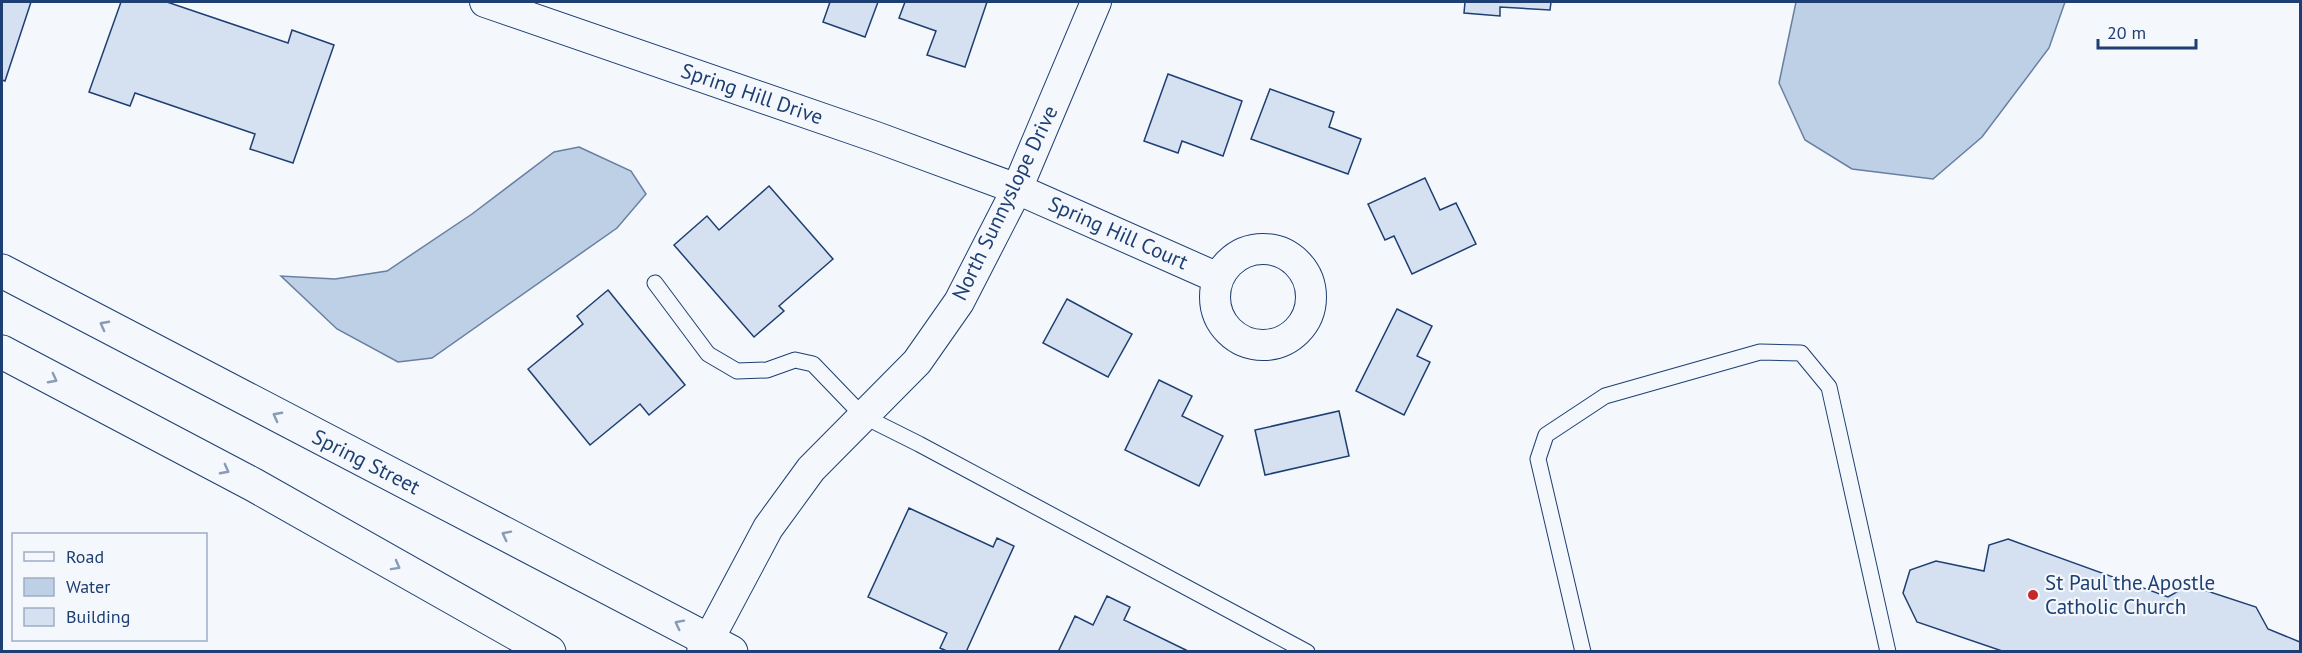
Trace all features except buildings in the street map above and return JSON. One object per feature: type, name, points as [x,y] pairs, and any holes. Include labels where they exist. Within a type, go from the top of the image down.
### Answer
[{"type":"main road","name":"Spring Street","points":[[2,271],[714,647]]},
{"type":"main road","points":[[2,352],[254,486],[549,651]]},
{"type":"street","name":"Spring Hill Drive","points":[[485,2],[876,137],[1017,189]]},
{"type":"street","name":"North Sunnyslope Drive","points":[[714,647],[768,528],[811,469],[916,362],[959,302],[1017,189],[1096,2]]},
{"type":"street","name":"Spring Hill Court","points":[[1017,189],[1218,278]]},
{"type":"lane","points":[[655,283],[708,354],[737,371],[766,370],[795,360],[813,364],[862,416],[1307,651]]},
{"type":"lane","points":[[1582,651],[1538,459],[1546,435],[1605,396],[1760,352],[1801,353],[1829,387],[1888,651]]},
{"type":"water","points":[[1796,2],[2065,2],[2049,48],[1982,137],[1933,179],[1852,169],[1805,140],[1779,83]]},
{"type":"water","points":[[579,147],[631,171],[646,194],[617,228],[432,358],[398,362],[337,329],[281,276],[335,279],[387,271],[472,214],[554,152]]},
{"type":"place","name":"St Paul the Apostle Catholic Church","points":[[2033,595]]}]
